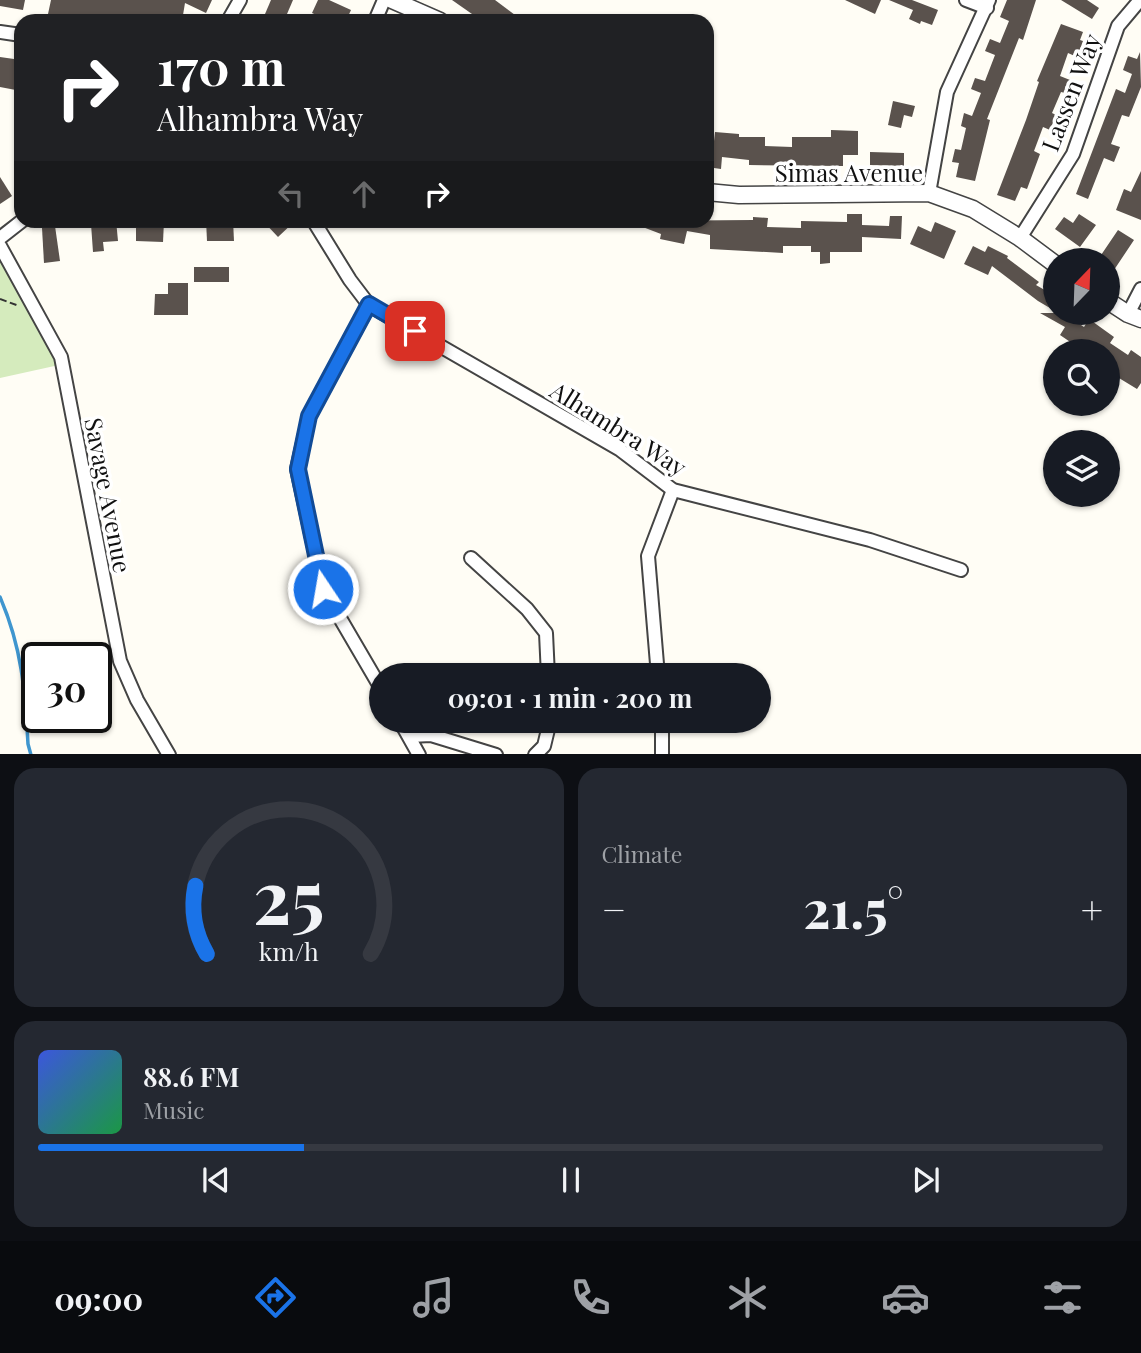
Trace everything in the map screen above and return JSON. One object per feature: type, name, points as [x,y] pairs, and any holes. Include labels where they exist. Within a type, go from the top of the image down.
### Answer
[{"type":"street","points":[[392,0],[424,14]]},
{"type":"street","points":[[929,193],[947,92],[988,4],[966,0]]},
{"type":"street","name":"Lassen Way","points":[[1020,238],[1073,154],[1118,26],[1140,0]]},
{"type":"street","name":"Simas Avenue","points":[[714,193],[739,195],[929,193],[973,209],[1043,255]]},
{"type":"street","points":[[0,238],[14,227]]},
{"type":"street","name":"Alhambra Way","points":[[318,228],[350,280],[369,304],[620,449],[673,490],[870,540],[961,570]]},
{"type":"street","name":"Savage Avenue","points":[[0,246],[61,357],[120,661],[137,700],[169,754]]},
{"type":"street","points":[[1141,289],[1134,316],[1141,328]]},
{"type":"street","points":[[369,304],[309,416],[298,469],[323,589],[369,668]]},
{"type":"street","points":[[657,663],[648,556],[673,490]]},
{"type":"street","points":[[471,558],[527,609],[546,633],[547,663]]},
{"type":"street","points":[[408,733],[419,754]]},
{"type":"street","points":[[535,754],[544,746],[547,733]]},
{"type":"street","points":[[662,733],[662,754]]},
{"type":"street","points":[[410,736],[431,735],[496,754]]},
{"type":"path","points":[[0,299],[29,311],[35,310]]},
{"type":"green space","points":[[0,249],[59,365],[0,378]]},
{"type":"building","points":[[0,0],[25,0],[23,10],[0,6]]},
{"type":"building","points":[[51,0],[212,0],[206,13],[185,3],[183,14],[48,14]]},
{"type":"building","points":[[271,0],[293,0],[287,14],[265,14]]},
{"type":"building","points":[[318,0],[329,0],[351,10],[349,14],[312,13]]},
{"type":"building","points":[[452,0],[495,0],[514,14],[472,14]]},
{"type":"building","points":[[845,0],[881,0],[875,14]]},
{"type":"building","points":[[889,0],[912,0],[938,10],[932,25],[921,21],[920,24],[909,19],[913,10]]},
{"type":"building","points":[[1007,0],[1036,0],[1023,40],[1019,38],[987,119],[990,120],[975,181],[956,177],[959,163],[952,162],[955,149],[961,150],[966,128],[961,126],[964,113],[972,116],[981,93],[971,89],[975,78],[985,81],[995,55],[985,51],[990,39],[1000,43],[1009,21],[1000,17]]},
{"type":"building","points":[[1061,0],[1087,0],[1099,8],[1092,19]]},
{"type":"building","points":[[1061,24],[1083,32],[1080,40],[1083,41],[1077,57],[1068,53],[1060,76],[1070,80],[1065,93],[1061,92],[1052,113],[1056,115],[1050,130],[1043,127],[1034,151],[1040,154],[1027,189],[1021,187],[1015,201],[997,195],[1026,120],[1039,82],[1037,81]]},
{"type":"building","points":[[1140,52],[1141,87],[1129,117],[1122,115],[1111,144],[1120,147],[1114,162],[1104,158],[1088,199],[1076,194],[1116,89],[1125,93],[1132,74],[1123,70],[1128,56],[1137,59]]},
{"type":"building","points":[[0,57],[14,59],[14,90],[0,87]]},
{"type":"building","points":[[893,101],[915,106],[912,117],[904,115],[901,128],[888,125]]},
{"type":"building","points":[[831,130],[858,131],[858,155],[843,155],[843,166],[749,165],[749,160],[722,157],[721,169],[714,168],[715,132],[739,134],[739,137],[765,137],[765,146],[792,147],[792,137],[831,137]]},
{"type":"building","points":[[870,152],[904,153],[904,166],[870,165]]},
{"type":"building","points":[[1141,171],[1141,220],[1116,210],[1124,189],[1131,192]]},
{"type":"building","points":[[0,177],[12,196],[0,204]]},
{"type":"building","points":[[847,214],[862,214],[862,225],[889,226],[890,216],[902,216],[901,239],[862,237],[862,252],[830,252],[830,263],[820,264],[820,252],[811,252],[811,246],[783,246],[783,253],[710,249],[710,235],[687,231],[684,244],[660,239],[661,234],[645,228],[714,228],[714,220],[753,220],[753,217],[768,218],[767,227],[801,228],[801,221],[847,222]]},
{"type":"building","points":[[1079,214],[1096,225],[1080,247],[1055,229],[1064,217],[1073,223]]},
{"type":"building","points":[[935,222],[956,231],[944,259],[910,244],[918,226],[931,232]]},
{"type":"building","points":[[42,228],[55,228],[60,261],[44,263]]},
{"type":"building","points":[[91,228],[117,228],[118,241],[103,242],[104,251],[93,252]]},
{"type":"building","points":[[136,228],[164,228],[163,242],[136,241]]},
{"type":"building","points":[[206,228],[233,228],[234,241],[207,241]]},
{"type":"building","points":[[270,228],[288,228],[278,237]]},
{"type":"building","points":[[1118,230],[1134,240],[1120,261],[1120,248],[1106,248]]},
{"type":"building","points":[[973,246],[985,252],[988,246],[1008,256],[1007,258],[1039,282],[1036,285],[1043,289],[1043,304],[992,266],[988,275],[964,264]]},
{"type":"building","points":[[194,267],[229,267],[229,282],[194,282]]},
{"type":"building","points":[[168,283],[188,283],[188,315],[154,315],[155,294],[168,294]]},
{"type":"building","points":[[1099,326],[1114,337],[1066,339],[1060,335],[1065,327]]},
{"type":"building","points":[[1120,350],[1128,355],[1131,350],[1141,357],[1141,383],[1137,389],[1120,379]]},
{"type":"waterway","points":[[0,597],[18,652],[31,754]]},
{"type":"route","points":[[323,589],[298,469],[309,416],[369,304],[415,331]]}]
